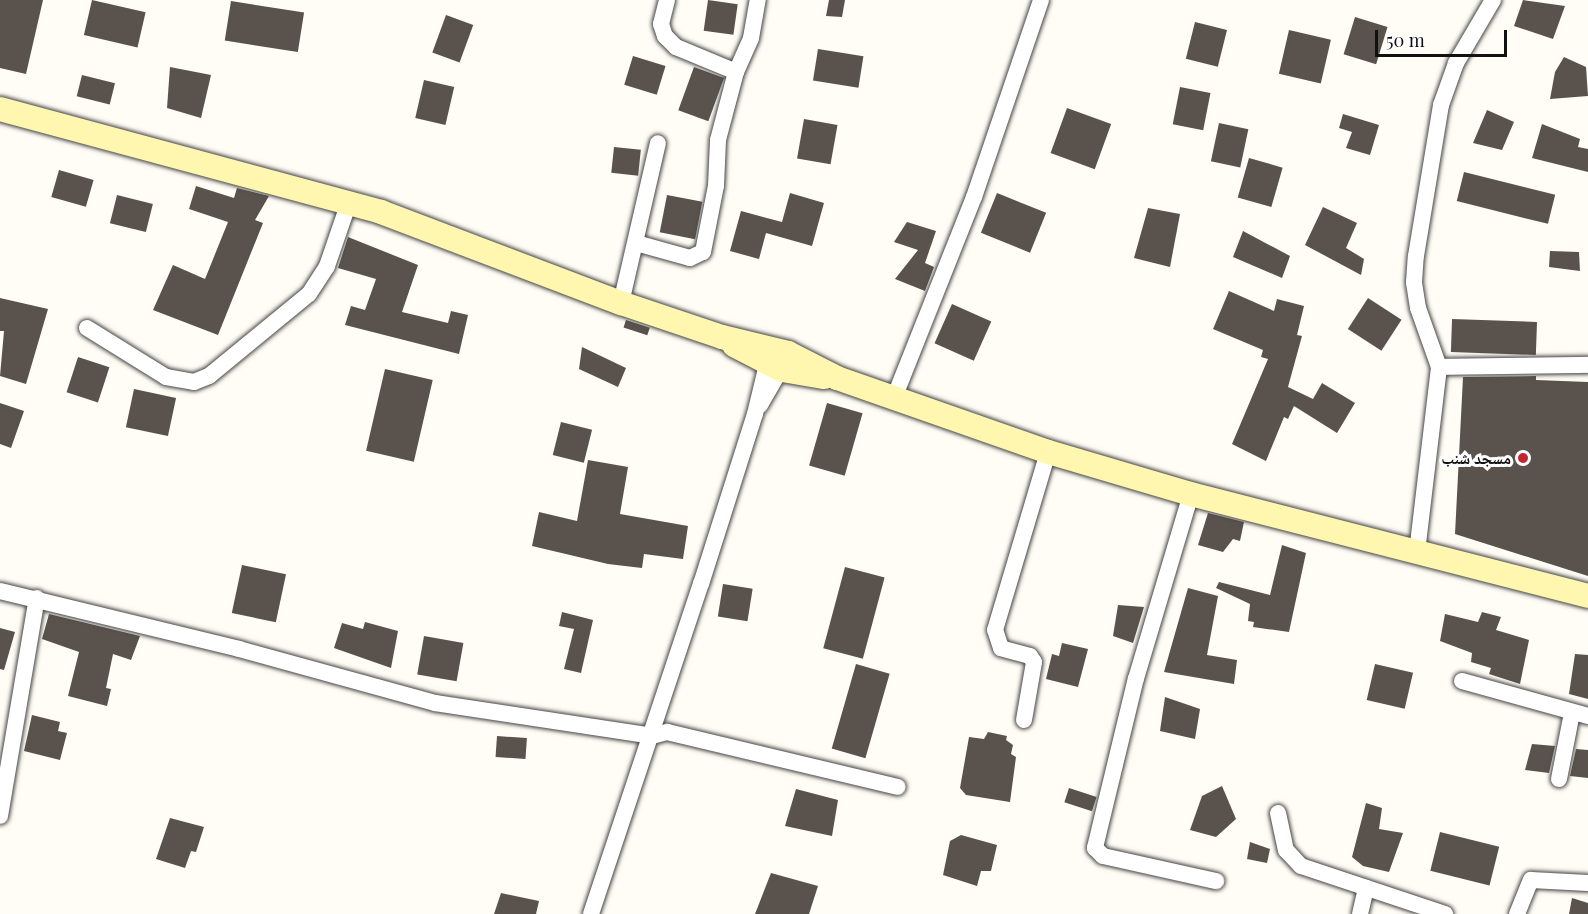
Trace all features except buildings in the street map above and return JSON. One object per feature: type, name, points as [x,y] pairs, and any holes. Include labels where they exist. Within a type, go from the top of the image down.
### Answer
[{"type":"street","points":[[667,0],[661,24],[665,36],[676,47],[736,72]]},
{"type":"street","points":[[636,243],[690,258],[703,252],[716,186],[715,155],[736,72],[751,38],[758,0]]},
{"type":"street","points":[[894,398],[974,197],[1041,0]]},
{"type":"street","points":[[1417,552],[1439,367],[1418,308],[1414,282],[1416,256],[1441,105],[1456,63],[1492,0]]},
{"type":"street","points":[[0,109],[349,202],[777,359],[1048,452],[1191,494],[1588,596]]},
{"type":"street","points":[[621,303],[658,143]]},
{"type":"street","points":[[87,328],[166,376],[194,382],[209,376],[309,294],[327,266],[349,202]]},
{"type":"street","points":[[591,914],[652,736],[755,414],[777,359]]},
{"type":"street","points":[[1439,367],[1588,364]]},
{"type":"street","points":[[1024,720],[1034,662],[1030,656],[1001,648],[995,630],[1048,452]]},
{"type":"street","points":[[1191,494],[1136,678],[1095,848],[1103,856],[1216,881]]},
{"type":"street","points":[[0,591],[37,598],[435,703],[652,736],[668,732],[898,787]]},
{"type":"street","points":[[0,816],[37,598]]},
{"type":"street","points":[[1462,681],[1580,714],[1559,779]]},
{"type":"street","points":[[1278,813],[1286,850],[1294,861],[1445,914]]},
{"type":"street","points":[[1517,914],[1531,880],[1588,883]]},
{"type":"street","points":[[1360,914],[1366,888]]},
{"type":"place","name":"مسجد شنب","points":[[1523,458]]}]
